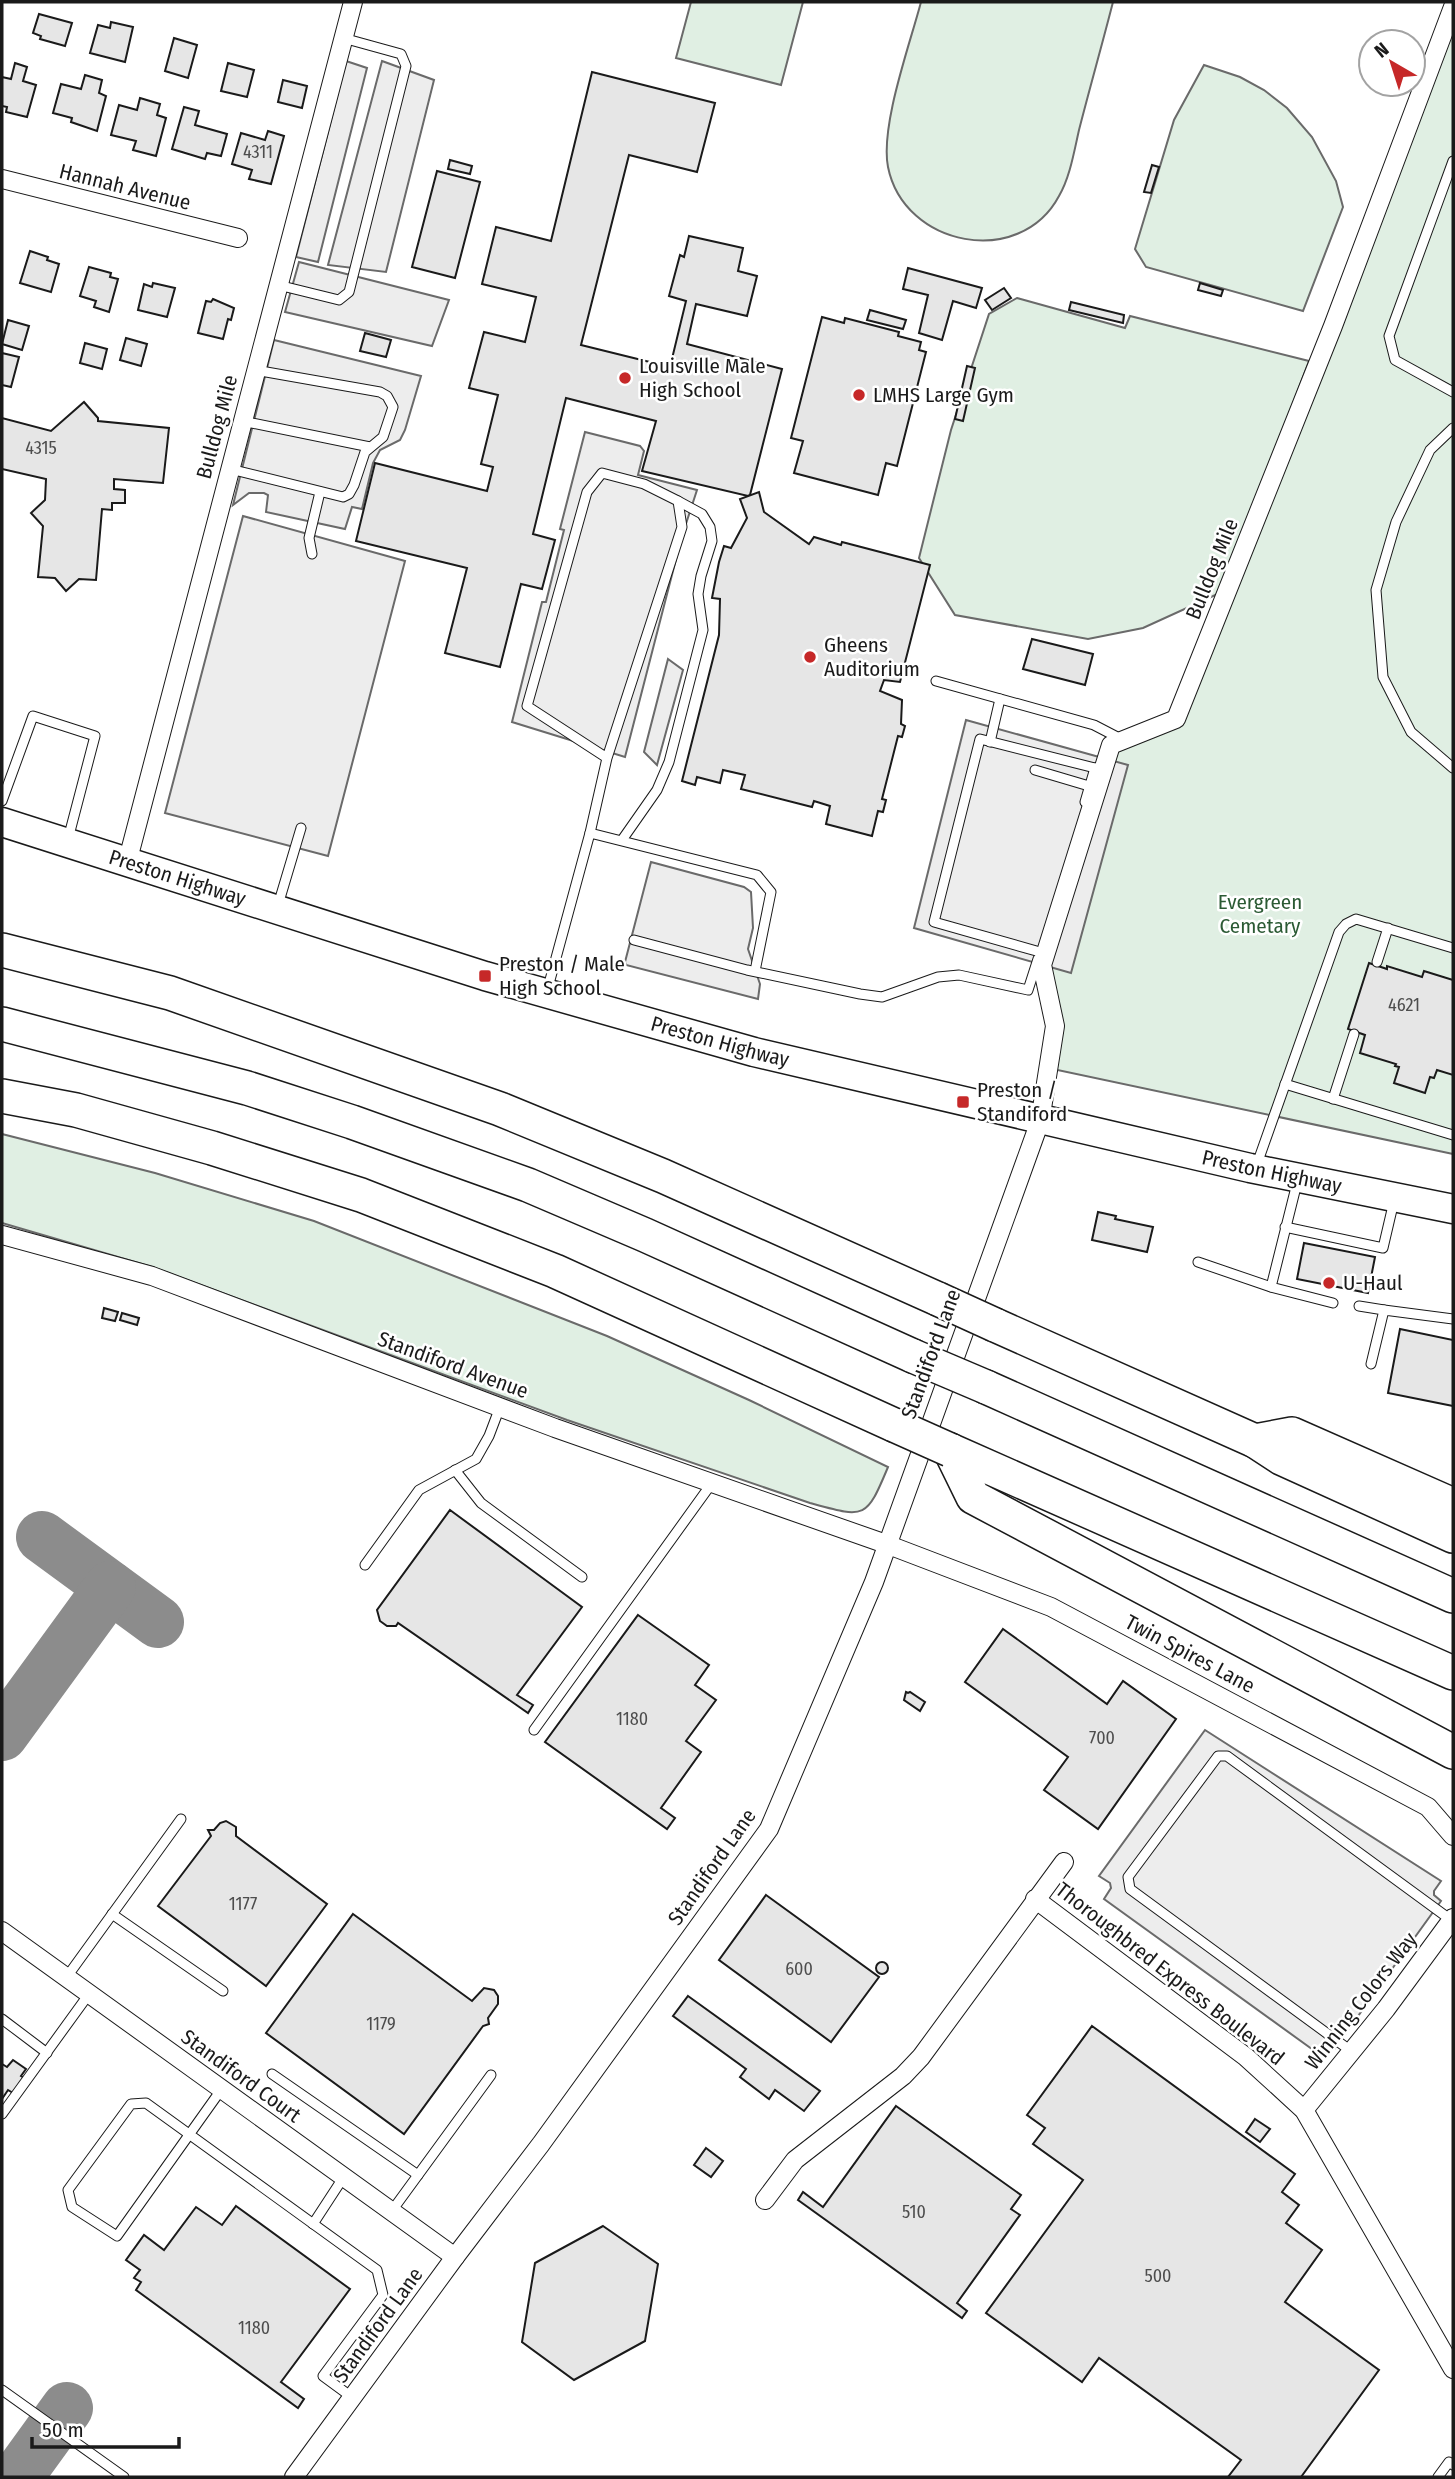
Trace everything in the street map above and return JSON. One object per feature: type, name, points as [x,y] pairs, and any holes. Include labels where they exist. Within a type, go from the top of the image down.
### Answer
[{"type":"highway","points":[[2,950],[170,993],[500,1109],[663,1176],[1255,1441],[1281,1458],[1453,1536]]},
{"type":"highway","points":[[2,1024],[247,1088],[352,1122],[527,1185],[645,1235],[1453,1596]]},
{"type":"highway","points":[[2,1096],[76,1110],[212,1147],[361,1195],[555,1271],[649,1316],[1453,1673]]},
{"type":"highway","points":[[1255,1441],[1292,1434],[1453,1505]]},
{"type":"highway","points":[[950,1450],[973,1497],[1453,1752]]},
{"type":"main road","name":"Preston Highway","points":[[2,822],[547,993],[754,1052],[1040,1121],[1255,1169],[1453,1209]]},
{"type":"street","name":"Bulldog Mile","points":[[127,863],[353,2]]},
{"type":"street","name":"Bulldog Mile","points":[[1116,742],[1176,719],[1333,326],[1453,7]]},
{"type":"street","name":"Hannah Avenue","points":[[2,179],[238,238]]},
{"type":"street","points":[[1040,1121],[1055,1026],[1042,965],[1116,742]]},
{"type":"street","name":"Standiford Lane","points":[[294,2477],[541,2144],[769,1829],[854,1633],[1040,1121]]},
{"type":"street","name":"Standiford Avenue","points":[[2,1235],[152,1276],[500,1407],[886,1544]]},
{"type":"street","name":"Twin Spires Lane","points":[[886,1544],[1063,1613],[1428,1807],[1453,1836]]},
{"type":"street","points":[[765,2200],[795,2160],[903,2076],[921,2057],[1064,1862]]},
{"type":"street","name":"Thoroughbred Express Boulevard","points":[[1035,1899],[1246,2057],[1304,2110],[1453,2370]]},
{"type":"street","name":"Winning Colors Way","points":[[1304,2110],[1386,2009],[1452,1919]]},
{"type":"street","name":"Standiford Court","points":[[2,1931],[455,2257]]},
{"type":"lane","points":[[278,285],[339,300],[349,292],[406,66],[401,54],[343,38]]},
{"type":"lane","points":[[1453,161],[1389,336],[1395,360],[1453,392]]},
{"type":"lane","points":[[230,468],[343,497],[349,494],[354,485],[365,452],[383,438],[393,407],[387,396],[380,392],[255,370]]},
{"type":"lane","points":[[242,421],[370,447]]},
{"type":"lane","points":[[1453,428],[1430,450],[1396,522],[1376,590],[1382,677],[1410,732],[1453,768]]},
{"type":"lane","points":[[607,758],[527,706],[587,492],[602,474],[644,484],[702,514],[710,527],[712,541],[698,594],[703,630],[669,762],[657,790],[622,840]]},
{"type":"lane","points":[[312,554],[309,538],[320,492]]},
{"type":"lane","points":[[547,993],[607,758],[682,527],[678,501]]},
{"type":"lane","points":[[936,681],[1094,725],[1116,742],[1106,748],[1095,768],[1028,990]]},
{"type":"lane","points":[[990,742],[1000,699]]},
{"type":"lane","points":[[2,800],[33,716],[95,736],[66,844]]},
{"type":"lane","points":[[1040,952],[934,922],[980,739],[1095,768]]},
{"type":"lane","points":[[1035,770],[1089,786]]},
{"type":"lane","points":[[276,910],[301,828]]},
{"type":"lane","points":[[590,833],[757,875],[771,892],[755,971]]},
{"type":"lane","points":[[1255,1169],[1339,932],[1346,924],[1356,919],[1453,948]]},
{"type":"lane","points":[[1377,962],[1388,929]]},
{"type":"lane","points":[[634,940],[860,994],[881,996],[938,977],[959,975],[1028,990],[1041,996],[1055,1026]]},
{"type":"lane","points":[[1333,1099],[1354,1034]]},
{"type":"lane","points":[[1285,1084],[1453,1135]]},
{"type":"lane","points":[[1271,1287],[1298,1178]]},
{"type":"lane","points":[[1286,1227],[1382,1248],[1395,1197]]},
{"type":"lane","points":[[1198,1262],[1271,1287],[1333,1303]]},
{"type":"lane","points":[[1359,1306],[1453,1319]]},
{"type":"lane","points":[[1371,1364],[1384,1310]]},
{"type":"lane","points":[[365,1564],[419,1490],[475,1459],[489,1436],[500,1407]]},
{"type":"lane","points":[[454,1470],[481,1503],[582,1577]]},
{"type":"lane","points":[[534,1730],[712,1483]]},
{"type":"lane","points":[[1351,2051],[1130,1889],[1128,1877],[1218,1756],[1227,1756],[1452,1919]]},
{"type":"lane","points":[[66,1978],[181,1819]]},
{"type":"lane","points":[[113,1914],[223,1991]]},
{"type":"lane","points":[[2,2114],[89,1994]]},
{"type":"lane","points":[[2,2019],[47,2053]]},
{"type":"lane","points":[[272,2074],[418,2175]]},
{"type":"lane","points":[[391,2212],[491,2075]]},
{"type":"lane","points":[[220,2090],[190,2134],[117,2236],[72,2207],[68,2190],[131,2104],[146,2103],[190,2134],[377,2270],[383,2295],[323,2376],[353,2398]]},
{"type":"lane","points":[[313,2224],[343,2178]]},
{"type":"lane","points":[[2,2390],[124,2477]]},
{"type":"lane","points":[[1438,2477],[1449,2462],[1453,2465]]},
{"type":"green space","points":[[691,2],[803,2],[781,85],[676,58]]},
{"type":"green space","points":[[921,2],[1113,2],[1066,181],[1059,196],[1041,219],[1018,234],[992,240],[965,239],[939,231],[916,216],[898,194],[888,167],[888,130],[897,85]]},
{"type":"green space","name":"Evergreen Cemetary","points":[[1453,23],[1453,1154],[1048,1068],[1055,1026],[1042,965],[1111,745],[1176,719],[1423,98],[1427,98],[1427,88]]},
{"type":"green space","points":[[1204,65],[1240,77],[1264,90],[1287,108],[1312,137],[1336,181],[1343,207],[1303,311],[1146,267],[1135,249],[1174,120]]},
{"type":"green space","points":[[1017,298],[1125,328],[1130,316],[1309,361],[1222,592],[1143,628],[1088,639],[955,615],[919,558],[951,430],[989,314]]},
{"type":"green space","points":[[2,1134],[155,1173],[314,1221],[607,1336],[888,1467],[874,1497],[868,1506],[861,1510],[842,1511],[810,1503],[567,1420],[152,1267],[2,1223]]},
{"type":"shaded area","points":[[346,61],[367,68],[318,262],[296,257]]},
{"type":"shaded area","points":[[382,61],[434,80],[386,272],[328,265]]},
{"type":"shaded area","points":[[299,262],[449,300],[432,346],[285,312]]},
{"type":"shaded area","points":[[274,340],[421,376],[405,430],[400,440],[380,450],[373,463],[362,509],[352,507],[345,529],[266,512],[268,495],[264,493],[249,493],[233,505]]},
{"type":"shaded area","points":[[585,432],[640,446],[644,451],[638,475],[697,490],[682,536],[625,757],[512,722],[542,602],[546,602],[564,530],[560,529]]},
{"type":"shaded area","points":[[243,516],[405,561],[328,856],[165,813]]},
{"type":"shaded area","points":[[668,659],[683,670],[657,765],[644,752]]},
{"type":"shaded area","points":[[966,720],[1128,765],[1071,973],[914,928]]},
{"type":"shaded area","points":[[651,862],[744,887],[751,892],[753,928],[748,949],[760,984],[758,999],[626,965]]},
{"type":"shaded area","points":[[1205,1730],[1441,1881],[1434,1895],[1441,1901],[1335,2048],[1331,2042],[1326,2042],[1316,2052],[1104,1899],[1111,1888],[1110,1883],[1099,1876]]},
{"type":"building","points":[[39,14],[72,23],[65,46],[40,39],[41,36],[33,33]]},
{"type":"building","points":[[111,22],[133,27],[125,62],[90,53],[98,25],[110,28]]},
{"type":"building","points":[[174,38],[197,45],[188,78],[165,71]]},
{"type":"building","points":[[15,63],[27,67],[23,81],[36,85],[27,117],[6,112],[7,107],[2,106],[2,77],[11,79]]},
{"type":"building","points":[[228,63],[254,70],[247,97],[221,91]]},
{"type":"building","name":"Louisville Male High School","points":[[592,72],[715,103],[697,172],[629,155],[581,345],[670,367],[686,301],[669,296],[680,255],[684,257],[689,236],[743,248],[738,271],[757,276],[747,316],[696,304],[687,344],[782,369],[748,496],[642,471],[656,421],[566,398],[533,534],[555,540],[542,589],[521,584],[500,667],[445,653],[467,568],[356,541],[375,463],[487,491],[493,467],[481,464],[498,395],[469,388],[484,332],[525,342],[536,297],[482,284],[496,227],[551,241]]},
{"type":"building","points":[[85,75],[102,80],[99,93],[106,96],[97,131],[71,122],[72,118],[53,113],[61,84],[81,89]]},
{"type":"building","points":[[283,80],[307,86],[302,108],[278,102]]},
{"type":"building","points":[[140,98],[160,104],[157,115],[166,118],[156,156],[133,150],[136,141],[111,135],[119,105],[137,110]]},
{"type":"building","points":[[184,107],[199,111],[195,125],[227,134],[221,156],[207,153],[205,159],[172,149]]},
{"type":"building","points":[[268,131],[284,136],[271,184],[249,179],[252,170],[232,164],[241,133],[265,140]]},
{"type":"building","points":[[450,160],[472,166],[470,174],[448,169]]},
{"type":"building","points":[[1152,165],[1159,167],[1151,193],[1144,192]]},
{"type":"building","points":[[437,171],[480,182],[455,278],[412,267]]},
{"type":"building","points":[[30,251],[59,264],[51,292],[20,283]]},
{"type":"building","points":[[89,267],[111,273],[110,277],[118,279],[109,312],[94,307],[96,301],[80,296]]},
{"type":"building","points":[[908,268],[982,288],[976,308],[953,301],[942,340],[919,333],[928,295],[903,289]]},
{"type":"building","points":[[153,283],[175,288],[167,317],[138,310],[144,284],[152,287]]},
{"type":"building","points":[[1200,283],[1223,290],[1221,296],[1198,290]]},
{"type":"building","points":[[1004,288],[1011,298],[992,310],[985,300]]},
{"type":"building","points":[[213,299],[234,308],[223,339],[198,333],[206,301],[211,302]]},
{"type":"building","points":[[1071,302],[1124,315],[1123,323],[1069,310]]},
{"type":"building","points":[[870,310],[906,320],[903,329],[867,320]]},
{"type":"building","name":"LMHS Large Gym","points":[[822,317],[844,323],[845,318],[899,332],[898,336],[921,342],[919,350],[926,352],[897,466],[886,463],[878,495],[794,473],[803,441],[791,438]]},
{"type":"building","points":[[8,320],[29,326],[22,350],[2,344]]},
{"type":"building","points":[[365,333],[391,340],[386,357],[360,351]]},
{"type":"building","points":[[126,338],[147,344],[141,366],[120,360]]},
{"type":"building","points":[[85,343],[107,349],[102,369],[80,363]]},
{"type":"building","points":[[2,353],[19,357],[11,387],[2,385]]},
{"type":"building","points":[[967,366],[975,368],[963,421],[955,419]]},
{"type":"building","points":[[84,402],[98,421],[169,428],[163,483],[114,479],[114,489],[125,490],[125,503],[112,503],[112,510],[102,509],[96,580],[79,579],[66,591],[55,578],[38,577],[43,526],[31,513],[45,500],[46,479],[2,469],[2,418],[51,431]]},
{"type":"building","name":"Gheens Auditorium","points":[[759,492],[764,512],[809,544],[814,537],[930,565],[900,682],[884,680],[880,691],[902,700],[901,724],[905,726],[902,737],[898,736],[882,799],[886,800],[883,812],[878,811],[872,836],[826,824],[830,806],[814,801],[812,807],[741,789],[745,775],[723,770],[720,783],[697,777],[695,785],[682,781],[719,635],[720,599],[712,598],[719,562],[724,546],[731,548],[747,518],[740,499]]},
{"type":"building","points":[[1032,639],[1093,654],[1085,685],[1023,669]]},
{"type":"building","points":[[1369,963],[1422,977],[1424,971],[1453,980],[1453,1075],[1437,1070],[1434,1078],[1430,1077],[1425,1093],[1394,1083],[1399,1067],[1360,1053],[1365,1035],[1348,1029]]},
{"type":"building","points":[[1098,1212],[1116,1216],[1115,1219],[1153,1227],[1147,1252],[1092,1240]]},
{"type":"building","points":[[1304,1243],[1375,1257],[1368,1293],[1297,1279]]},
{"type":"building","points":[[104,1308],[118,1312],[115,1321],[102,1318]]},
{"type":"building","points":[[122,1313],[139,1318],[137,1325],[120,1320]]},
{"type":"building","points":[[1400,1329],[1453,1340],[1453,1406],[1388,1393]]},
{"type":"building","points":[[450,1510],[582,1607],[517,1695],[533,1705],[528,1713],[398,1623],[396,1626],[387,1626],[380,1621],[377,1610]]},
{"type":"building","points":[[638,1615],[709,1665],[695,1685],[716,1700],[686,1741],[701,1752],[661,1808],[675,1818],[667,1829],[545,1742]]},
{"type":"building","points":[[1003,1629],[1107,1704],[1123,1681],[1176,1719],[1098,1829],[1044,1790],[1068,1757],[965,1682]]},
{"type":"building","points":[[906,1692],[925,1702],[920,1711],[904,1700]]},
{"type":"building","points":[[226,1821],[236,1827],[236,1836],[327,1904],[266,1986],[158,1906],[211,1836],[208,1830],[214,1830]]},
{"type":"building","points":[[766,1895],[879,1977],[831,2042],[719,1960]]},
{"type":"building","points":[[353,1914],[472,2001],[484,1988],[494,1990],[498,1996],[498,2004],[488,2018],[489,2024],[483,2026],[404,2134],[266,2033]]},
{"type":"building","points":[[877,1963],[887,1963],[887,1973],[877,1973]]},
{"type":"building","points":[[688,1996],[820,2091],[804,2111],[775,2090],[769,2099],[740,2077],[746,2069],[673,2016]]},
{"type":"building","points":[[1092,2026],[1295,2174],[1282,2192],[1299,2205],[1286,2223],[1322,2250],[1285,2302],[1379,2370],[1301,2477],[1228,2477],[1241,2460],[1099,2358],[1082,2382],[986,2313],[1083,2180],[1033,2144],[1045,2128],[1027,2115]]},
{"type":"building","points":[[13,2060],[26,2069],[21,2076],[24,2078],[13,2093],[8,2090],[2,2099],[2,2064],[7,2067]]},
{"type":"building","points":[[896,2106],[1021,2195],[1011,2209],[1020,2215],[957,2303],[967,2311],[962,2318],[798,2200],[803,2192],[823,2207]]},
{"type":"building","points":[[1255,2119],[1270,2129],[1260,2142],[1246,2132]]},
{"type":"building","points":[[706,2148],[723,2161],[711,2177],[694,2165]]},
{"type":"building","points":[[236,2206],[350,2289],[281,2382],[304,2399],[298,2408],[136,2290],[141,2282],[134,2278],[140,2270],[126,2260],[144,2235],[164,2250],[196,2207],[222,2225]]},
{"type":"building","points":[[603,2226],[658,2264],[645,2341],[574,2380],[522,2342],[535,2263]]},
{"type":"taxiway","points":[[42,1537],[158,1622]]},
{"type":"taxiway","points":[[2,1735],[110,1587]]},
{"type":"taxiway","points":[[17,2477],[67,2408]]},
{"type":"place","name":"Louisville Male High School","points":[[625,378]]},
{"type":"place","name":"LMHS Large Gym","points":[[859,395]]},
{"type":"place","name":"Gheens Auditorium","points":[[810,657]]},
{"type":"place","name":"Preston / Male High School","points":[[485,976]]},
{"type":"place","name":"Preston / Standiford","points":[[963,1102]]},
{"type":"place","name":"U-Haul","points":[[1329,1283]]}]
